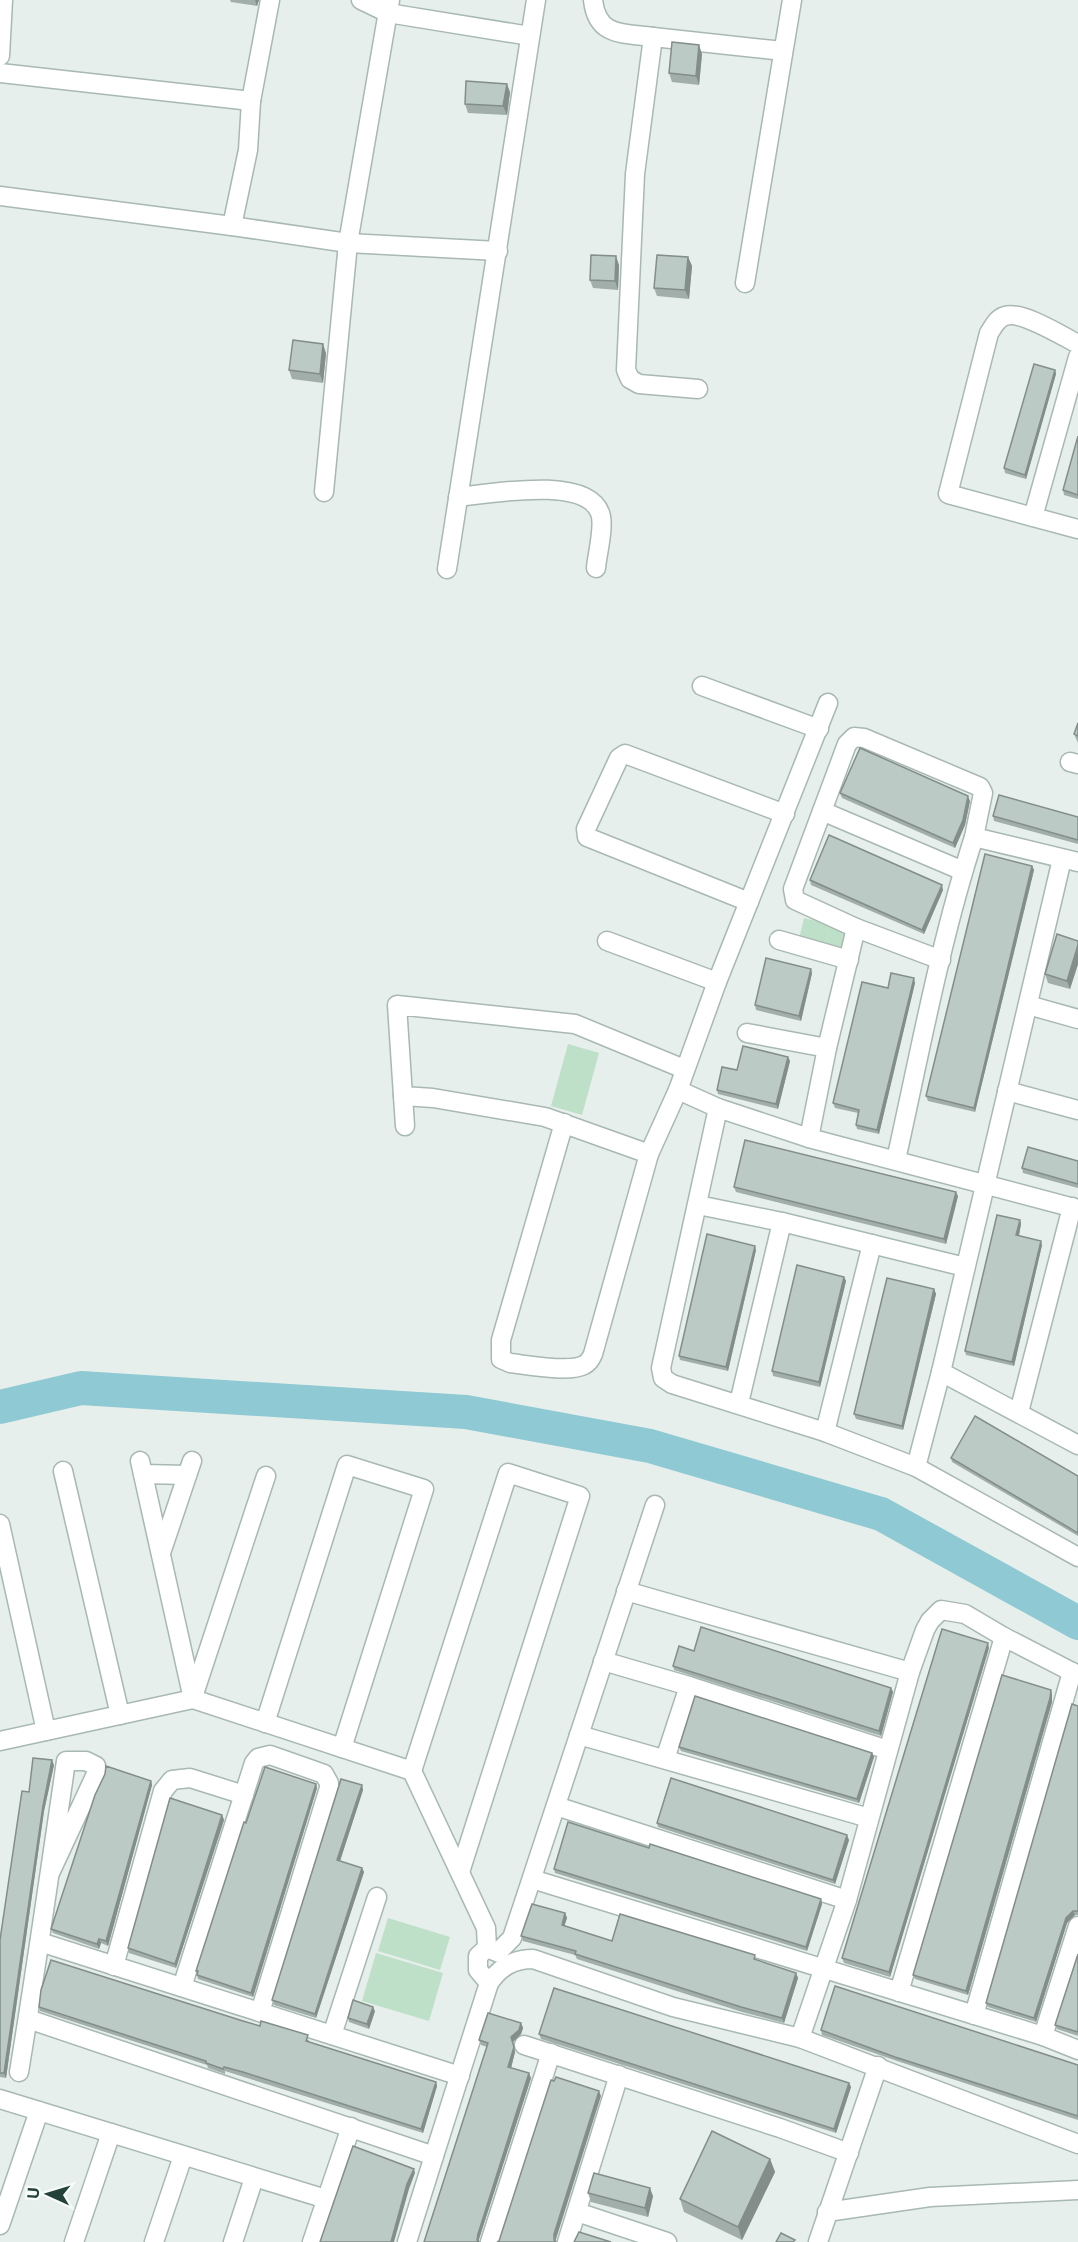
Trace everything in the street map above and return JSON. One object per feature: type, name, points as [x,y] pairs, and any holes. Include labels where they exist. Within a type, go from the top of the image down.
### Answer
[{"type":"street","points":[[0,56],[3,0]]},
{"type":"street","points":[[232,226],[249,150],[251,101],[270,0]]},
{"type":"street","points":[[361,0],[530,36]]},
{"type":"street","points":[[447,569],[536,0]]},
{"type":"street","points":[[593,0],[594,12],[602,26],[616,32],[783,51]]},
{"type":"street","points":[[745,283],[792,0]]},
{"type":"street","points":[[324,492],[348,243],[389,7]]},
{"type":"street","points":[[653,37],[635,174],[626,370],[630,379],[639,384],[698,389]]},
{"type":"street","points":[[0,73],[251,101]]},
{"type":"street","points":[[0,196],[348,243],[498,251]]},
{"type":"street","points":[[1078,344],[1019,316],[1007,315],[997,319],[989,333],[948,494],[1078,529]]},
{"type":"street","points":[[1033,517],[1078,357]]},
{"type":"street","points":[[458,497],[545,489],[586,498],[596,504],[602,516],[596,568]]},
{"type":"street","points":[[702,686],[819,729]]},
{"type":"street","points":[[564,1123],[501,1341],[501,1359],[510,1364],[570,1368],[582,1366],[593,1354],[649,1154],[678,1090],[717,982],[828,703]]},
{"type":"street","points":[[896,1160],[941,960],[963,871],[974,837],[983,793],[980,787],[864,738],[854,737],[847,744],[793,889],[795,900],[856,928],[941,960]]},
{"type":"street","points":[[749,902],[587,837],[586,829],[619,758],[625,754],[785,814]]},
{"type":"street","points":[[822,811],[963,871]]},
{"type":"street","points":[[916,1467],[941,1372],[1028,1005],[1070,861],[974,837]]},
{"type":"street","points":[[809,1138],[827,1048],[856,928]]},
{"type":"street","points":[[779,940],[849,960]]},
{"type":"street","points":[[607,941],[717,982]]},
{"type":"street","points":[[405,1126],[397,1005],[575,1024],[684,1069]]},
{"type":"street","points":[[1028,1005],[1078,1019]]},
{"type":"street","points":[[747,1033],[827,1048]]},
{"type":"street","points":[[678,1090],[718,1108],[809,1138],[1075,1208],[1019,1412]]},
{"type":"street","points":[[1007,1091],[1078,1110]]},
{"type":"street","points":[[403,1096],[434,1098],[545,1117],[649,1154]]},
{"type":"street","points":[[718,1108],[662,1362],[662,1375],[672,1384],[739,1403],[825,1432],[916,1467],[1078,1557]]},
{"type":"street","points":[[698,1205],[782,1222],[966,1267]]},
{"type":"street","points":[[739,1403],[782,1222]]},
{"type":"street","points":[[825,1432],[872,1244]]},
{"type":"street","points":[[941,1372],[1078,1445]]},
{"type":"street","points":[[265,1723],[347,1465],[424,1489],[342,1748]]},
{"type":"street","points":[[160,1554],[190,1468],[141,1468],[160,1554],[193,1699]]},
{"type":"street","points":[[63,1471],[120,1715]]},
{"type":"street","points":[[406,2242],[489,1983],[498,1971],[499,1955],[412,1771],[508,1473],[580,1496],[460,1872]]},
{"type":"street","points":[[193,1699],[266,1476]]},
{"type":"street","points":[[499,1955],[512,1938],[655,1504]]},
{"type":"street","points":[[0,1524],[46,1731]]},
{"type":"street","points":[[626,1591],[910,1672]]},
{"type":"street","points":[[800,2038],[847,1900],[910,1672],[925,1630],[940,1610],[965,1614],[1075,1674],[974,2015]]},
{"type":"street","points":[[899,1992],[1004,1637]]},
{"type":"street","points":[[603,1661],[888,1750]]},
{"type":"street","points":[[665,1759],[689,1686]]},
{"type":"street","points":[[0,1741],[193,1699],[412,1771]]},
{"type":"street","points":[[579,1735],[869,1818]]},
{"type":"street","points":[[182,1987],[254,1763],[263,1756],[270,1755],[324,1774],[329,1788],[260,2012]]},
{"type":"street","points":[[19,2072],[66,1761],[86,1761],[96,1766],[96,1774],[50,1873]]},
{"type":"street","points":[[114,1966],[163,1791],[172,1780],[190,1778],[244,1795]]},
{"type":"street","points":[[556,1806],[847,1900]]},
{"type":"street","points":[[532,1879],[1042,2036],[1078,2050]]},
{"type":"street","points":[[332,2035],[377,1897]]},
{"type":"street","points":[[1042,2036],[1078,1926]]},
{"type":"street","points":[[40,1942],[460,2076]]},
{"type":"street","points":[[489,1983],[478,1970],[478,1956],[499,1955],[533,1959],[674,2007],[800,2038],[1078,2144]]},
{"type":"street","points":[[28,2019],[434,2156]]},
{"type":"street","points":[[524,2045],[849,2153]]},
{"type":"street","points":[[490,2242],[551,2053]]},
{"type":"street","points":[[818,2242],[878,2066]]},
{"type":"street","points":[[567,2242],[619,2075]]},
{"type":"street","points":[[0,2099],[326,2199]]},
{"type":"street","points":[[0,2225],[39,2111]]},
{"type":"street","points":[[312,2242],[351,2127]]},
{"type":"street","points":[[75,2242],[111,2133]]},
{"type":"street","points":[[154,2242],[183,2156]]},
{"type":"street","points":[[233,2242],[254,2178]]},
{"type":"street","points":[[827,2212],[930,2197],[1078,2190]]},
{"type":"street","points":[[577,2212],[657,2240]]},
{"type":"green space","points":[[804,918],[847,928],[842,949],[799,939]]},
{"type":"green space","points":[[568,1044],[599,1053],[582,1115],[551,1106]]},
{"type":"green space","points":[[388,1918],[450,1937],[440,1970],[378,1951]]},
{"type":"green space","points":[[376,1953],[443,1973],[429,2021],[362,2001]]},
{"type":"building","points":[[672,42],[699,45],[696,76],[669,73]]},
{"type":"building","points":[[466,81],[507,84],[503,106],[465,104]]},
{"type":"building","points":[[591,255],[616,256],[615,281],[590,280]]},
{"type":"building","points":[[657,255],[688,257],[685,290],[654,288]]},
{"type":"building","points":[[293,340],[323,344],[320,374],[289,370]]},
{"type":"building","points":[[1034,364],[1055,370],[1025,475],[1004,468]]},
{"type":"building","points":[[1078,436],[1078,495],[1063,490]]},
{"type":"building","points":[[1078,723],[1078,736],[1074,734]]},
{"type":"building","points":[[860,748],[968,796],[963,820],[953,843],[840,793]]},
{"type":"building","points":[[999,795],[1078,817],[1078,840],[993,816]]},
{"type":"building","points":[[829,835],[942,885],[922,930],[810,880]]},
{"type":"building","points":[[985,854],[1032,866],[974,1108],[926,1096]]},
{"type":"building","points":[[1057,934],[1078,941],[1067,981],[1045,974]]},
{"type":"building","points":[[766,958],[811,969],[799,1016],[755,1005]]},
{"type":"building","points":[[891,973],[914,978],[877,1130],[856,1125],[859,1110],[833,1103],[862,982],[888,988]]},
{"type":"building","points":[[743,1046],[788,1057],[776,1104],[717,1090],[722,1067],[737,1070]]},
{"type":"building","points":[[745,1140],[956,1192],[944,1239],[734,1187]]},
{"type":"building","points":[[1028,1147],[1078,1161],[1078,1184],[1022,1168]]},
{"type":"building","points":[[997,1215],[1020,1220],[1016,1235],[1041,1241],[1012,1362],[965,1351]]},
{"type":"building","points":[[707,1234],[755,1246],[726,1367],[679,1356]]},
{"type":"building","points":[[797,1265],[844,1277],[819,1382],[772,1371]]},
{"type":"building","points":[[887,1278],[934,1289],[902,1426],[854,1414]]},
{"type":"building","points":[[975,1416],[1078,1476],[1078,1533],[951,1458]]},
{"type":"building","points":[[701,1627],[891,1688],[879,1731],[673,1666],[679,1646],[694,1651]]},
{"type":"building","points":[[942,1629],[988,1643],[889,1972],[842,1958]]},
{"type":"building","points":[[1002,1675],[1051,1690],[966,1991],[913,1975]]},
{"type":"building","points":[[695,1696],[872,1753],[857,1799],[679,1747]]},
{"type":"building","points":[[1072,1704],[1078,1706],[1078,1911],[1073,1911],[1066,1918],[1034,2018],[986,2003]]},
{"type":"building","points":[[33,1758],[52,1760],[43,1806],[4,2073],[0,2073],[0,1940],[22,1791],[29,1792]]},
{"type":"building","points":[[106,1766],[151,1781],[106,1941],[99,1939],[97,1944],[51,1929]]},
{"type":"building","points":[[265,1767],[316,1784],[251,1993],[197,1975],[198,1971],[196,1971],[244,1822],[246,1823]]},
{"type":"building","points":[[671,1778],[847,1835],[833,1880],[657,1823]]},
{"type":"building","points":[[341,1779],[362,1785],[337,1860],[362,1868],[315,2014],[272,2000]]},
{"type":"building","points":[[170,1798],[222,1815],[175,1964],[128,1948]]},
{"type":"building","points":[[568,1822],[649,1848],[650,1844],[821,1899],[806,1947],[554,1869]]},
{"type":"building","points":[[532,1904],[565,1913],[562,1925],[612,1941],[620,1914],[755,1955],[754,1959],[796,1973],[782,2018],[575,1954],[576,1951],[521,1936]]},
{"type":"building","points":[[1078,1954],[1078,2032],[1055,2025]]},
{"type":"building","points":[[51,1960],[260,2026],[261,2021],[308,2035],[306,2041],[436,2082],[421,2129],[243,2072],[224,2067],[223,2069],[206,2063],[206,2061],[39,2007],[41,1990]]},
{"type":"building","points":[[835,1986],[1078,2065],[1078,2116],[895,2057],[821,2030]]},
{"type":"building","points":[[554,1988],[849,2083],[834,2129],[539,2034]]},
{"type":"building","points":[[353,2000],[373,2007],[367,2024],[348,2018]]},
{"type":"building","points":[[488,2013],[521,2023],[519,2030],[511,2037],[514,2047],[508,2067],[529,2073],[478,2234],[479,2242],[424,2242],[488,2043],[479,2040]]},
{"type":"building","points":[[556,2077],[599,2091],[554,2234],[556,2242],[497,2242],[551,2080],[554,2081]]},
{"type":"building","points":[[712,2131],[770,2159],[738,2227],[680,2199]]},
{"type":"building","points":[[353,2146],[414,2169],[407,2184],[391,2242],[320,2242]]},
{"type":"building","points":[[594,2173],[650,2188],[645,2208],[588,2193]]},
{"type":"building","points":[[579,2232],[611,2242],[574,2242]]},
{"type":"building","points":[[781,2233],[795,2240],[776,2242]]},
{"type":"waterway","points":[[0,1407],[81,1388],[466,1412],[650,1446],[881,1514],[1078,1623]]}]
